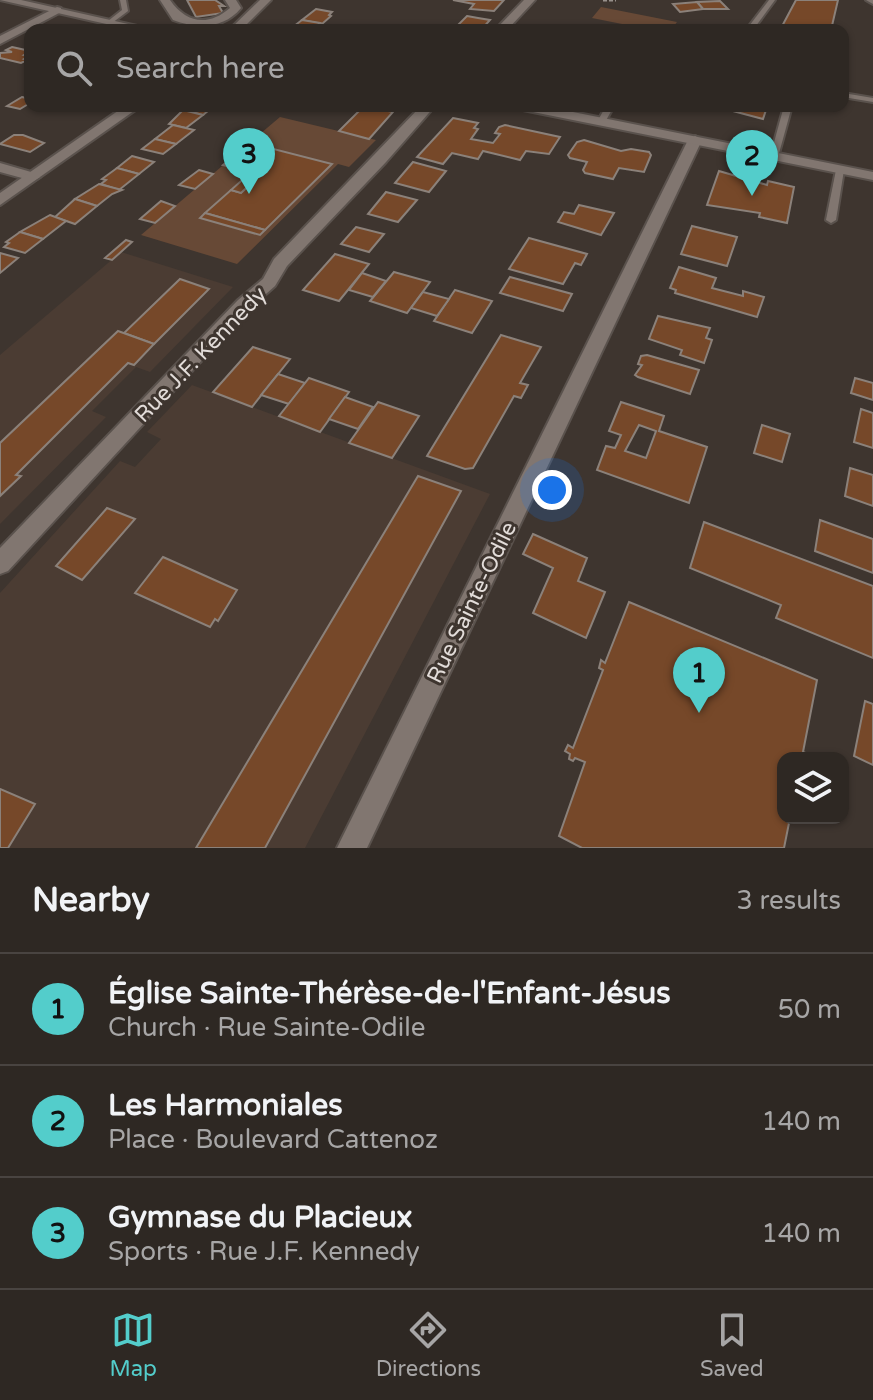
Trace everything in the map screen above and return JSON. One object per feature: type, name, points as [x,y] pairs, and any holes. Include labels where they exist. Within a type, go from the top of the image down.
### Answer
[{"type":"street","points":[[5,0],[120,24]]},
{"type":"street","points":[[165,0],[177,18],[200,23],[218,20],[233,12],[236,8],[230,0]]},
{"type":"street","points":[[241,24],[266,0]]},
{"type":"street","points":[[507,24],[530,0]]},
{"type":"street","points":[[31,24],[57,10]]},
{"type":"street","points":[[0,41],[24,28]]},
{"type":"street","points":[[0,200],[125,112]]},
{"type":"street","name":"Rue J.F. Kennedy","points":[[0,564],[244,304],[269,282],[280,263],[423,112]]},
{"type":"street","points":[[552,112],[873,176]]},
{"type":"street","name":"Rue Sainte-Odile","points":[[352,848],[695,140]]},
{"type":"street","points":[[0,167],[33,177]]},
{"type":"lane","points":[[110,22],[125,11],[123,0]]},
{"type":"lane","points":[[754,24],[772,0]]},
{"type":"lane","points":[[849,96],[873,100]]},
{"type":"lane","points":[[601,122],[607,112]]},
{"type":"lane","points":[[774,157],[786,112]]},
{"type":"lane","points":[[831,220],[840,170]]},
{"type":"path","points":[[603,0],[616,0]]},
{"type":"shaded area","points":[[601,7],[677,22],[622,24],[592,18]]},
{"type":"shaded area","points":[[280,117],[376,140],[349,167],[338,164],[237,264],[141,235]]},
{"type":"shaded area","points":[[121,252],[233,287],[150,372],[136,367],[92,411],[106,417],[0,524],[0,355]]},
{"type":"shaded area","points":[[192,385],[490,494],[305,848],[0,848],[0,593],[120,461],[135,467],[161,439],[147,432]]},
{"type":"building","points":[[187,0],[215,0],[224,6],[219,6],[223,13],[196,17]]},
{"type":"building","points":[[453,0],[504,0],[494,11],[470,9],[474,4]]},
{"type":"building","points":[[796,0],[838,0],[832,24],[783,24]]},
{"type":"building","points":[[720,1],[728,9],[703,9],[697,2]]},
{"type":"building","points":[[697,2],[703,9],[680,12],[673,4]]},
{"type":"building","points":[[316,9],[332,12],[331,16],[322,24],[302,20]]},
{"type":"building","points":[[467,16],[490,20],[486,24],[459,24]]},
{"type":"building","points":[[302,20],[320,23],[319,24],[297,24]]},
{"type":"building","points":[[12,47],[24,50],[24,62],[0,58],[0,53],[12,52],[6,50]]},
{"type":"building","points":[[24,98],[24,107],[20,109],[7,106]]},
{"type":"building","points":[[181,112],[203,115],[186,128],[169,124]]},
{"type":"building","points":[[358,112],[393,112],[369,139],[339,131]]},
{"type":"building","points":[[737,112],[765,112],[763,119]]},
{"type":"building","points":[[453,118],[478,123],[474,128],[478,129],[471,139],[493,143],[500,134],[495,133],[499,127],[505,125],[560,137],[549,154],[526,151],[520,160],[483,151],[478,159],[452,153],[443,164],[417,157]]},
{"type":"building","points":[[173,125],[194,130],[176,144],[155,139]]},
{"type":"building","points":[[14,135],[44,143],[30,152],[0,144]]},
{"type":"building","points":[[155,139],[176,144],[163,154],[142,149]]},
{"type":"building","points":[[584,140],[621,151],[631,149],[651,155],[644,172],[619,168],[613,179],[585,173],[583,170],[587,162],[568,155],[577,142]]},
{"type":"building","points":[[250,143],[332,164],[265,230],[205,213],[231,190],[241,193],[260,175],[223,165]]},
{"type":"building","points":[[132,156],[154,162],[139,174],[117,168]]},
{"type":"building","points":[[413,162],[446,171],[429,192],[395,183]]},
{"type":"building","points":[[117,168],[139,174],[119,190],[101,184],[106,180],[102,179]]},
{"type":"building","points":[[199,170],[213,174],[195,189],[179,185]]},
{"type":"building","points":[[719,171],[767,185],[768,181],[794,187],[787,223],[759,217],[760,213],[707,205]]},
{"type":"building","points":[[250,173],[260,175],[241,193],[231,190]]},
{"type":"building","points":[[99,184],[122,190],[97,206],[75,199]]},
{"type":"building","points":[[386,192],[417,200],[398,222],[368,214]]},
{"type":"building","points":[[75,199],[97,206],[75,224],[55,217]]},
{"type":"building","points":[[161,201],[175,206],[155,223],[140,219]]},
{"type":"building","points":[[579,205],[614,213],[601,235],[558,222],[564,212],[574,214]]},
{"type":"building","points":[[205,213],[265,230],[260,235],[200,218]]},
{"type":"building","points":[[50,215],[66,221],[43,239],[20,232]]},
{"type":"building","points":[[692,226],[737,237],[727,266],[681,254]]},
{"type":"building","points":[[356,227],[384,234],[369,252],[341,244]]},
{"type":"building","points":[[20,232],[43,239],[25,253],[4,247]]},
{"type":"building","points":[[529,238],[587,254],[581,265],[575,263],[563,284],[509,269]]},
{"type":"building","points":[[126,240],[132,242],[112,260],[105,258]]},
{"type":"building","points":[[0,253],[18,258],[0,273]]},
{"type":"building","points":[[335,254],[369,264],[339,301],[303,290]]},
{"type":"building","points":[[679,267],[716,278],[712,288],[743,296],[743,291],[764,297],[757,317],[675,293],[676,290],[670,288]]},
{"type":"building","points":[[394,272],[430,282],[407,313],[370,301]]},
{"type":"building","points":[[362,273],[386,281],[373,297],[349,290]]},
{"type":"building","points":[[510,277],[572,294],[563,311],[500,293]]},
{"type":"building","points":[[180,279],[209,289],[154,344],[124,333]]},
{"type":"building","points":[[455,290],[492,301],[472,333],[434,321]]},
{"type":"building","points":[[423,292],[449,299],[437,316],[411,308]]},
{"type":"building","points":[[658,316],[710,328],[706,338],[712,340],[704,363],[680,355],[682,350],[649,339]]},
{"type":"building","points":[[118,331],[154,344],[134,365],[128,363],[16,475],[21,476],[0,496],[0,443]]},
{"type":"building","points":[[501,335],[541,347],[520,383],[528,385],[521,398],[514,396],[473,468],[465,469],[427,456]]},
{"type":"building","points":[[253,347],[290,359],[252,407],[213,392]]},
{"type":"building","points":[[641,356],[699,370],[690,394],[635,375],[642,365],[638,364]]},
{"type":"building","points":[[278,374],[305,383],[289,404],[261,395]]},
{"type":"building","points":[[309,378],[349,392],[320,432],[279,416]]},
{"type":"building","points":[[855,378],[873,383],[873,400],[851,393]]},
{"type":"building","points":[[345,397],[373,407],[358,429],[329,419]]},
{"type":"building","points":[[378,402],[419,416],[392,458],[349,443]]},
{"type":"building","points":[[621,402],[664,416],[659,431],[707,447],[689,503],[597,470],[606,446],[615,448],[621,435],[609,431]],"holes":[[[639,425],[656,431],[646,458],[625,451]]]},
{"type":"building","points":[[861,409],[873,413],[873,448],[854,442]]},
{"type":"building","points":[[762,425],[790,434],[782,462],[754,453]]},
{"type":"building","points":[[850,468],[873,475],[873,506],[845,496]]},
{"type":"building","points":[[418,476],[461,491],[265,848],[196,848]]},
{"type":"building","points":[[107,508],[135,519],[82,580],[56,566]]},
{"type":"building","points":[[820,520],[873,539],[873,573],[815,551]]},
{"type":"building","points":[[704,522],[873,586],[873,658],[776,618],[781,605],[690,568]]},
{"type":"building","points":[[533,534],[587,558],[578,581],[605,592],[586,638],[533,613],[553,568],[523,554]]},
{"type":"building","points":[[163,557],[237,590],[218,621],[215,619],[210,627],[135,593]]},
{"type":"building","points":[[629,602],[817,680],[803,752],[777,752],[777,824],[789,824],[784,848],[582,848],[559,836],[585,762],[569,759],[570,754],[565,751],[568,745],[573,748],[603,670],[599,668],[601,660],[605,663]]},
{"type":"building","points":[[865,701],[873,704],[873,765],[854,756]]},
{"type":"building","points":[[0,789],[35,804],[8,848],[0,848]]},
{"type":"place","name":"Gymnase du Placieux","points":[[249,194]]},
{"type":"place","name":"Les Harmoniales","points":[[752,196]]},
{"type":"place","name":"Église Sainte-Thérèse-de-l'Enfant-Jésus","points":[[699,713]]}]
